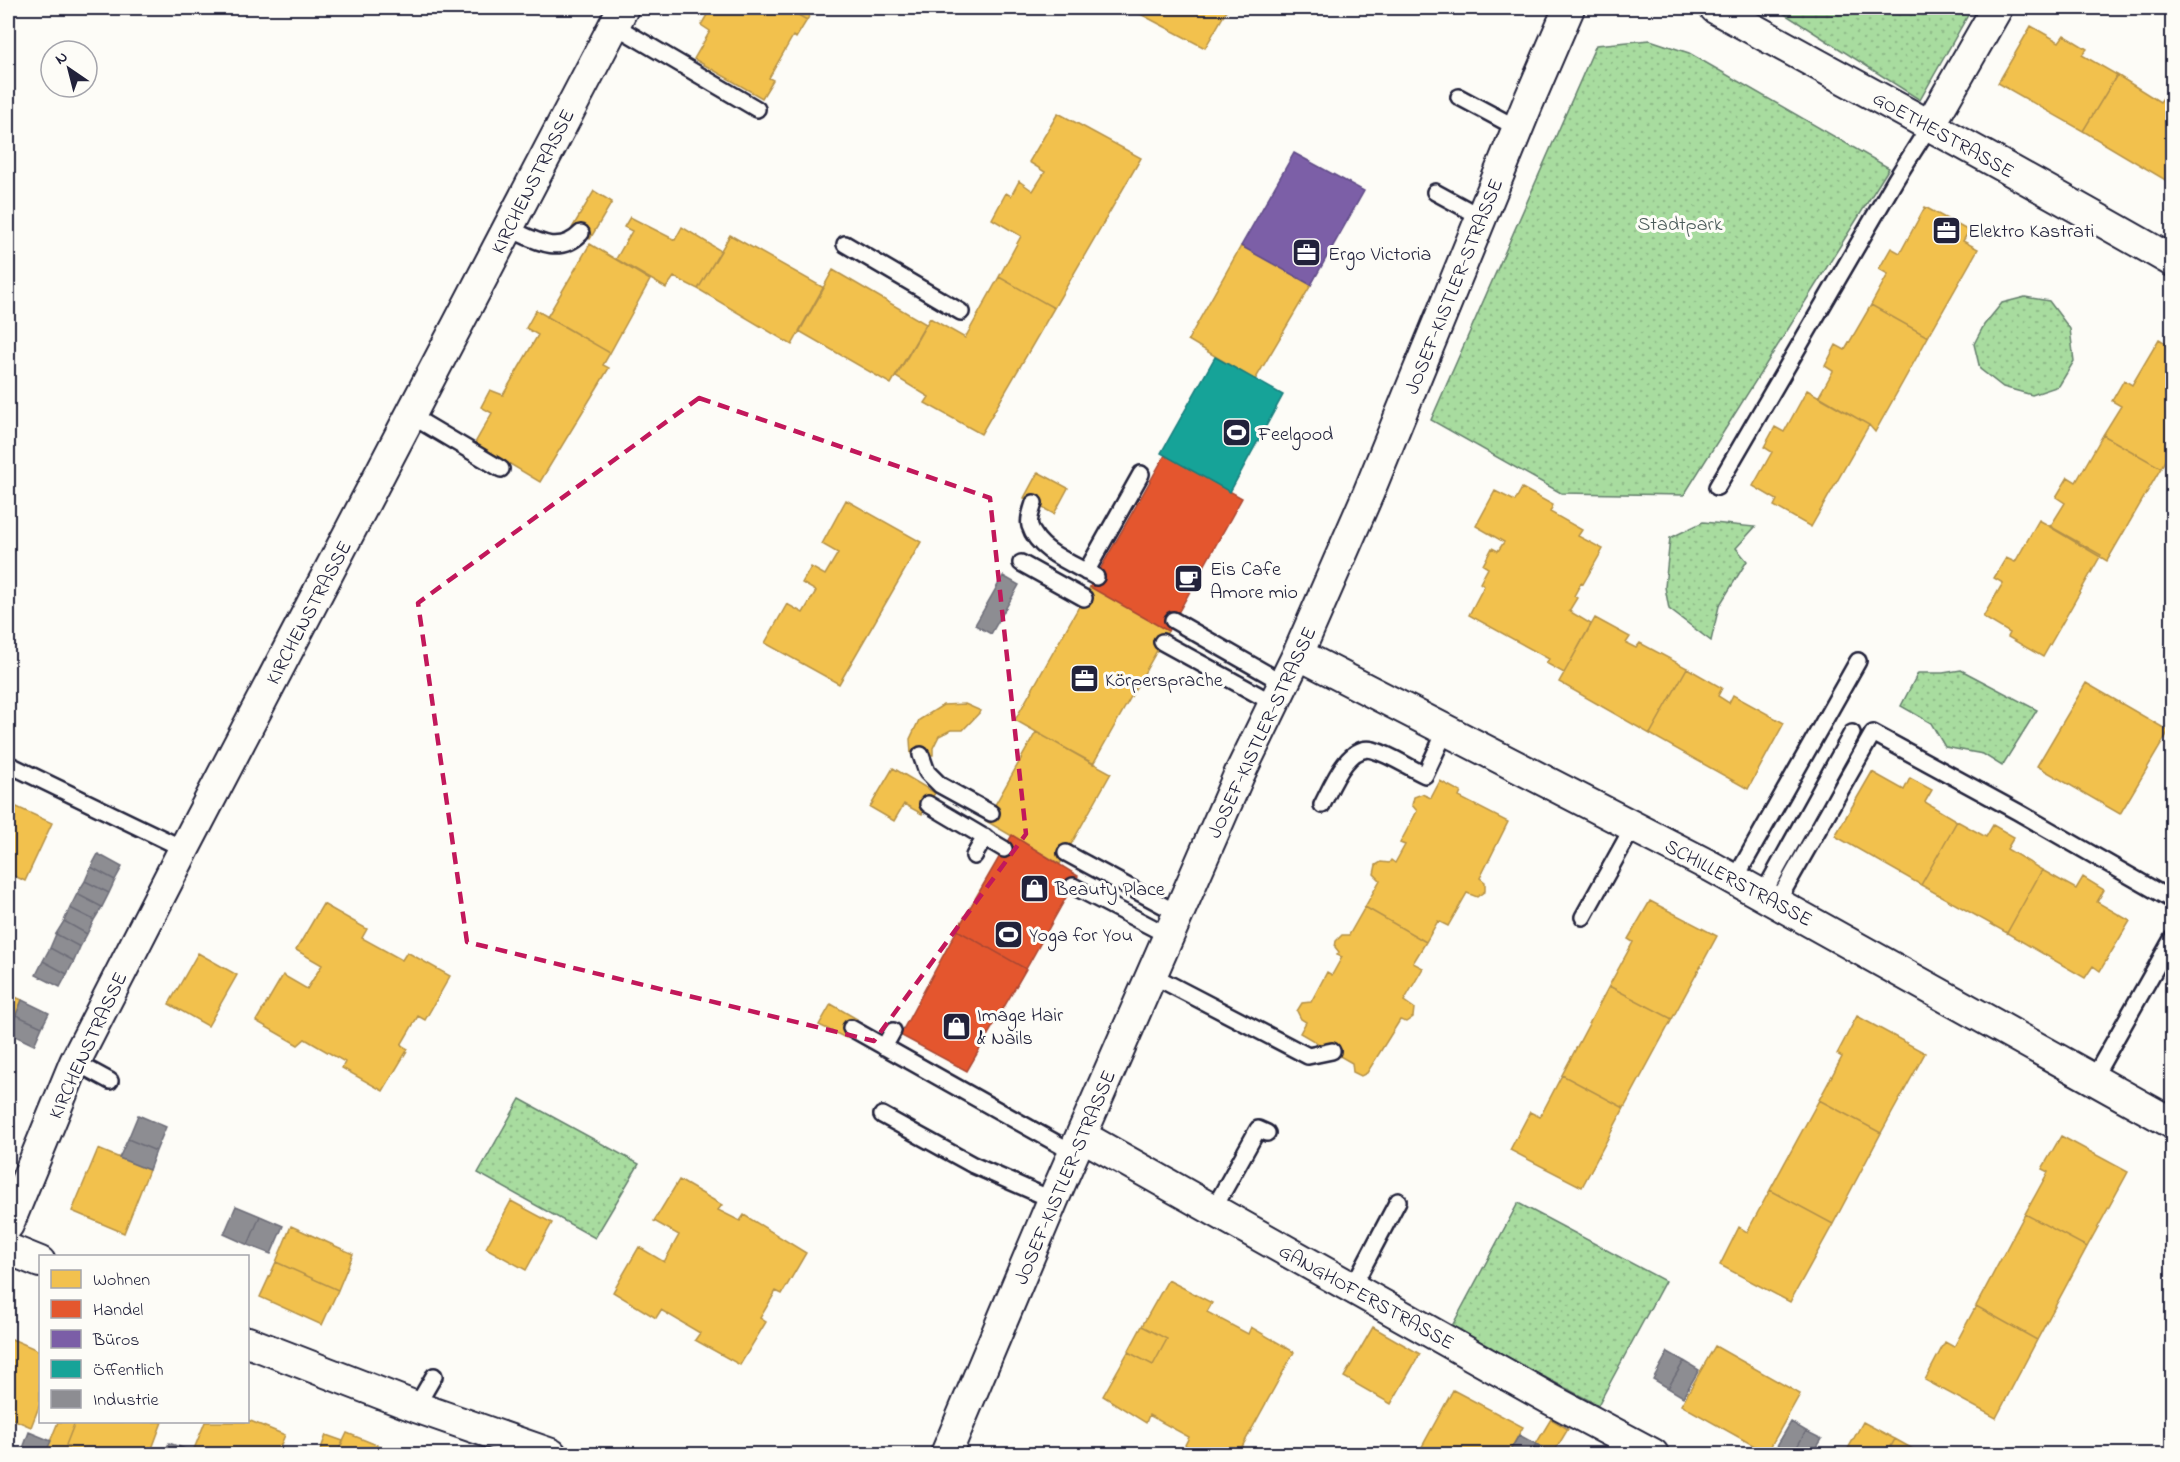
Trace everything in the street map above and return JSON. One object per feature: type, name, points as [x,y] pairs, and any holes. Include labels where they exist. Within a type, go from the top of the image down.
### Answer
[{"type":"street","name":"JOSEF-KISTLER-STRASSE","points":[[946,1455],[1053,1200],[1251,748],[1298,654],[1415,383],[1517,128],[1569,8]]},
{"type":"street","name":"GOETHESTRASSE","points":[[1715,8],[2172,261]]},
{"type":"street","points":[[1930,125],[1997,8]]},
{"type":"street","name":"KIRCHENSTRASSE","points":[[8,1224],[75,1062],[619,16]]},
{"type":"street","name":"SCHILLERSTRASSE","points":[[1298,654],[1735,879],[2172,1123]]},
{"type":"street","name":"GANGHOFERSTRASSE","points":[[1078,1145],[1213,1210],[1550,1400],[1653,1455]]},
{"type":"street","points":[[8,1249],[39,1262]]},
{"type":"street","points":[[249,1342],[416,1407],[551,1455]]},
{"type":"lane","points":[[619,16],[757,109]]},
{"type":"lane","points":[[1459,97],[1517,128]]},
{"type":"lane","points":[[1717,487],[1896,179],[1930,125]]},
{"type":"lane","points":[[1435,192],[1481,217]]},
{"type":"lane","points":[[508,228],[547,244],[558,246],[572,243],[581,233]]},
{"type":"lane","points":[[845,244],[961,312]]},
{"type":"lane","points":[[410,415],[501,470]]},
{"type":"lane","points":[[1034,503],[1029,524],[1037,540],[1049,550],[1091,574],[1141,474]]},
{"type":"lane","points":[[1021,563],[1084,598]]},
{"type":"lane","points":[[1173,620],[1278,693]]},
{"type":"lane","points":[[1162,642],[1278,693]]},
{"type":"lane","points":[[1735,879],[1858,661]]},
{"type":"lane","points":[[1322,805],[1345,763],[1358,752],[1371,750],[1425,775],[1446,730]]},
{"type":"lane","points":[[1770,898],[1852,733]]},
{"type":"lane","points":[[1770,898],[1873,733],[2172,900]]},
{"type":"lane","points":[[921,755],[927,772],[940,785],[991,813]]},
{"type":"lane","points":[[8,764],[184,849]]},
{"type":"lane","points":[[928,804],[1004,849]]},
{"type":"lane","points":[[1583,917],[1633,827]]},
{"type":"lane","points":[[975,856],[985,837]]},
{"type":"lane","points":[[1066,853],[1174,925]]},
{"type":"lane","points":[[1073,886],[1174,925]]},
{"type":"lane","points":[[2093,1079],[2172,939]]},
{"type":"lane","points":[[1152,975],[1308,1056],[1332,1051]]},
{"type":"lane","points":[[851,1028],[1078,1145]]},
{"type":"lane","points":[[884,1047],[893,1031]]},
{"type":"lane","points":[[75,1062],[110,1081]]},
{"type":"lane","points":[[882,1114],[973,1165],[1053,1200]]},
{"type":"lane","points":[[1213,1210],[1258,1129],[1267,1133]]},
{"type":"lane","points":[[1352,1288],[1398,1201]]},
{"type":"lane","points":[[416,1407],[434,1376]]},
{"type":"highlighted area","points":[[699,398],[990,498],[1026,834],[874,1041],[467,942],[418,603]]},
{"type":"green space","points":[[1775,8],[1972,8],[1920,100]]},
{"type":"green space","name":"Stadtpark","points":[[1650,40],[1689,53],[1889,168],[1684,495],[1561,493],[1431,420],[1596,45]]},
{"type":"green space","points":[[2025,297],[2049,301],[2070,329],[2074,361],[2059,386],[2032,395],[2003,387],[1980,369],[1974,344],[1984,325],[2002,303]]},
{"type":"green space","points":[[1703,522],[1755,527],[1736,548],[1747,561],[1719,606],[1711,641],[1669,609],[1665,587],[1670,538]]},
{"type":"green space","points":[[1961,670],[2037,710],[2002,766],[1983,754],[1945,747],[1931,723],[1901,706],[1918,673]]},
{"type":"green space","points":[[520,1099],[639,1164],[595,1238],[478,1173]]},
{"type":"green space","points":[[1518,1203],[1665,1281],[1598,1405],[1451,1328]]},
{"type":"building: Wohnen","points":[[711,8],[721,11],[723,8],[786,8],[807,20],[796,38],[793,36],[769,78],[773,80],[762,98],[694,59],[710,31],[701,25]]},
{"type":"building: Wohnen","points":[[786,8],[814,8],[807,20]]},
{"type":"building: Wohnen","points":[[1129,8],[1228,8],[1205,48]]},
{"type":"building: Wohnen","points":[[2031,26],[2059,42],[2064,35],[2087,49],[2082,55],[2117,75],[2083,131],[1998,83]]},
{"type":"building: Wohnen","points":[[2117,75],[2160,102],[2166,94],[2172,98],[2172,184],[2083,131]]},
{"type":"building: Wohnen","points":[[1058,113],[1141,158],[1054,308],[999,277],[1021,236],[992,219],[1006,193],[1011,196],[1019,181],[1033,191],[1045,172],[1029,162]]},
{"type":"building: Wohnen","points":[[594,191],[612,202],[590,239],[572,228]]},
{"type":"building: Wohnen","points":[[1925,207],[1969,231],[1963,241],[1978,249],[1928,337],[1871,305],[1888,274],[1879,269],[1891,248],[1900,253]]},
{"type":"building: Wohnen","points":[[630,217],[675,240],[682,227],[721,251],[698,289],[674,277],[666,288],[616,259],[632,231],[624,227]]},
{"type":"building: Wohnen","points":[[730,235],[824,288],[792,345],[698,289]]},
{"type":"building: Wohnen","points":[[590,244],[650,280],[610,353],[547,317]]},
{"type":"building: Wohnen","points":[[1241,246],[1311,285],[1255,380],[1188,340]]},
{"type":"building: Wohnen","points":[[833,270],[926,324],[891,384],[799,331]]},
{"type":"building: Wohnen","points":[[999,277],[1054,308],[981,434],[925,403],[929,397],[896,377],[930,318],[965,338]]},
{"type":"building: Wohnen","points":[[1871,305],[1928,337],[1875,432],[1869,425],[1819,396],[1833,371],[1825,366],[1836,345],[1845,350]]},
{"type":"building: Wohnen","points":[[536,310],[610,353],[603,365],[609,368],[540,482],[475,443],[492,413],[481,407],[490,390],[503,395],[538,335],[526,328]]},
{"type":"building: Wohnen","points":[[2159,339],[2172,347],[2172,447],[2161,468],[2103,435],[2121,406],[2112,401],[2124,380],[2132,385]]},
{"type":"building: Wohnen","points":[[1807,390],[1869,425],[1811,527],[1774,506],[1777,500],[1753,486],[1772,452],[1764,447],[1775,427],[1784,432]]},
{"type":"building: Wohnen","points":[[2103,435],[2161,468],[2107,561],[2050,527],[2065,503],[2056,497],[2068,477],[2076,482]]},
{"type":"building: Wohnen","points":[[1038,472],[1068,488],[1054,514],[1024,498]]},
{"type":"building: Wohnen","points":[[1522,488],[1553,505],[1550,512],[1582,530],[1578,536],[1603,549],[1583,584],[1581,583],[1574,596],[1577,598],[1569,611],[1591,624],[1564,673],[1546,663],[1549,659],[1469,615],[1484,586],[1480,583],[1488,568],[1483,565],[1492,548],[1498,551],[1504,542],[1476,526],[1495,491],[1515,501]]},
{"type":"building: Wohnen","points":[[846,500],[921,542],[839,684],[765,643],[787,604],[803,613],[816,591],[802,583],[811,567],[825,575],[838,553],[822,544]]},
{"type":"building: Wohnen","points":[[2039,520],[2101,555],[2043,657],[2008,637],[2010,633],[1983,617],[2003,583],[1994,578],[2006,558],[2015,562]]},
{"type":"building: Wohnen","points":[[1090,587],[1168,631],[1093,764],[1015,720]]},
{"type":"building: Wohnen","points":[[1595,618],[1630,637],[1626,643],[1636,648],[1640,643],[1687,668],[1650,734],[1559,682]]},
{"type":"building: Wohnen","points":[[1687,668],[1722,688],[1718,696],[1729,703],[1733,695],[1784,723],[1748,789],[1650,734]]},
{"type":"building: Wohnen","points":[[2086,683],[2169,731],[2120,814],[2037,766]]},
{"type":"building: Wohnen","points":[[965,704],[981,711],[963,730],[951,730],[939,736],[933,748],[933,755],[911,754],[910,739],[919,720],[943,705]]},
{"type":"building: Wohnen","points":[[1036,732],[1111,773],[1060,864],[986,821]]},
{"type":"building: Wohnen","points":[[893,768],[935,793],[922,814],[904,804],[894,821],[870,807]]},
{"type":"building: Wohnen","points":[[1872,772],[1904,790],[1910,778],[1932,790],[1925,802],[1957,821],[1921,885],[1835,836]]},
{"type":"building: Wohnen","points":[[1440,781],[1461,792],[1459,797],[1508,822],[1480,878],[1485,882],[1485,891],[1477,897],[1467,893],[1448,926],[1438,921],[1426,942],[1365,907],[1380,880],[1374,874],[1376,865],[1381,862],[1389,863],[1391,860],[1395,863],[1405,845],[1400,843],[1417,811],[1412,805],[1414,797],[1422,794],[1431,798]]},
{"type":"building: Wohnen","points":[[8,803],[52,823],[25,881],[8,873]]},
{"type":"building: Wohnen","points":[[1957,821],[1986,837],[1993,825],[2014,837],[2007,849],[2042,870],[2007,933],[1921,885]]},
{"type":"building: Wohnen","points":[[2042,870],[2076,889],[2083,877],[2104,890],[2097,902],[2130,921],[2100,971],[2093,966],[2085,978],[2007,933]]},
{"type":"building: Wohnen","points":[[1650,901],[1717,936],[1672,1019],[1609,986],[1633,942],[1628,939]]},
{"type":"building: Wohnen","points":[[323,904],[367,929],[362,938],[402,960],[407,952],[450,976],[425,1020],[418,1016],[401,1045],[408,1049],[383,1091],[342,1068],[345,1062],[305,1039],[298,1045],[256,1021],[283,975],[307,989],[322,965],[296,950]]},
{"type":"building: Wohnen","points":[[1365,907],[1426,942],[1413,963],[1423,968],[1404,1001],[1414,1008],[1413,1017],[1406,1022],[1400,1020],[1367,1073],[1361,1076],[1353,1072],[1352,1063],[1300,1033],[1306,1022],[1301,1019],[1297,1011],[1302,1003],[1311,1002],[1327,972],[1332,975],[1342,957],[1337,955],[1339,952],[1335,947],[1336,941],[1342,935],[1349,935]]},
{"type":"building: Wohnen","points":[[198,953],[237,975],[208,1026],[169,1004]]},
{"type":"building: Wohnen","points":[[1609,986],[1672,1019],[1624,1108],[1562,1075]]},
{"type":"building: Wohnen","points":[[8,994],[22,1000],[14,1018],[8,1015]]},
{"type":"building: Wohnen","points":[[831,1004],[857,1019],[846,1038],[819,1025]]},
{"type":"building: Wohnen","points":[[1857,1016],[1925,1053],[1881,1133],[1819,1100],[1842,1057],[1837,1054]]},
{"type":"building: Wohnen","points":[[1562,1075],[1624,1108],[1582,1187],[1510,1150],[1530,1112],[1540,1117]]},
{"type":"building: Wohnen","points":[[1819,1100],[1881,1133],[1833,1224],[1770,1190]]},
{"type":"building: Wohnen","points":[[2061,1136],[2128,1172],[2087,1247],[2025,1214],[2048,1172],[2042,1169]]},
{"type":"building: Wohnen","points":[[98,1149],[149,1170],[124,1233],[72,1211]]},
{"type":"building: Wohnen","points":[[679,1180],[722,1205],[718,1210],[740,1221],[744,1215],[806,1253],[782,1294],[776,1291],[760,1318],[766,1322],[740,1365],[695,1340],[700,1333],[661,1310],[656,1318],[613,1292],[639,1247],[664,1262],[679,1235],[654,1221]]},
{"type":"building: Wohnen","points":[[1770,1190],[1833,1224],[1790,1302],[1720,1265],[1739,1227],[1747,1232]]},
{"type":"building: Wohnen","points":[[511,1201],[552,1223],[526,1270],[486,1248]]},
{"type":"building: Wohnen","points":[[2025,1214],[2087,1247],[2037,1340],[1976,1306]]},
{"type":"building: Wohnen","points":[[291,1226],[353,1254],[338,1290],[276,1262]]},
{"type":"building: Wohnen","points":[[276,1262],[338,1290],[322,1325],[260,1297]]},
{"type":"building: Wohnen","points":[[1168,1280],[1212,1303],[1207,1312],[1248,1334],[1251,1327],[1294,1352],[1238,1454],[1203,1454],[1185,1445],[1189,1437],[1149,1415],[1146,1423],[1103,1396],[1128,1352],[1153,1365],[1167,1339],[1142,1326]]},
{"type":"building: Wohnen","points":[[1976,1306],[2037,1340],[1996,1418],[1925,1380],[1945,1342],[1954,1347]]},
{"type":"building: Wohnen","points":[[1142,1326],[1167,1339],[1153,1365],[1128,1352]]},
{"type":"building: Wohnen","points":[[1373,1327],[1420,1354],[1391,1404],[1344,1377]]},
{"type":"building: Wohnen","points":[[12,1339],[39,1351],[39,1407],[31,1427],[8,1417],[8,1349]]},
{"type":"building: Wohnen","points":[[1715,1346],[1800,1394],[1767,1453],[1681,1405]]},
{"type":"building: Wohnen","points":[[1453,1390],[1523,1427],[1508,1454],[1418,1454]]},
{"type":"building: Wohnen","points":[[1551,1419],[1568,1429],[1553,1454],[1536,1444]]},
{"type":"building: Wohnen","points":[[249,1420],[285,1435],[277,1454],[192,1454],[205,1423],[249,1423]]},
{"type":"building: Wohnen","points":[[1863,1422],[1895,1439],[1887,1454],[1845,1454]]},
{"type":"building: Wohnen","points":[[58,1423],[75,1423],[66,1445],[69,1446],[66,1454],[45,1454]]},
{"type":"building: Wohnen","points":[[75,1423],[162,1423],[150,1454],[66,1454],[69,1446],[66,1445]]},
{"type":"building: Wohnen","points":[[347,1433],[399,1454],[337,1454]]},
{"type":"building: Wohnen","points":[[326,1435],[343,1441],[337,1454],[319,1454]]},
{"type":"building: Wohnen","points":[[1895,1439],[1922,1454],[1887,1454]]},
{"type":"building: Handel","points":[[1165,455],[1242,498],[1168,631],[1090,587]]},
{"type":"building: Handel","points":[[1012,835],[1078,876],[1026,969],[957,930]]},
{"type":"building: Handel","points":[[957,930],[1026,969],[967,1071],[900,1035]]},
{"type":"building: Büros","points":[[1294,153],[1364,191],[1311,285],[1241,246]]},
{"type":"building: Öffentlich","points":[[1215,357],[1283,395],[1230,492],[1161,453]]},
{"type":"building: Industrie","points":[[1003,576],[1019,585],[991,634],[975,625]]},
{"type":"building: Industrie","points":[[98,854],[122,867],[115,880],[91,867]]},
{"type":"building: Industrie","points":[[91,867],[115,880],[109,893],[85,881]]},
{"type":"building: Industrie","points":[[85,881],[109,893],[102,907],[77,894]]},
{"type":"building: Industrie","points":[[77,894],[102,907],[94,920],[70,908]]},
{"type":"building: Industrie","points":[[70,908],[94,920],[87,934],[64,921]]},
{"type":"building: Industrie","points":[[64,921],[87,934],[80,947],[56,934]]},
{"type":"building: Industrie","points":[[56,934],[80,947],[74,961],[50,948]]},
{"type":"building: Industrie","points":[[50,948],[74,961],[67,974],[43,961]]},
{"type":"building: Industrie","points":[[43,961],[67,974],[60,987],[36,975]]},
{"type":"building: Industrie","points":[[22,1000],[49,1013],[42,1027],[16,1015]]},
{"type":"building: Industrie","points":[[16,1015],[42,1027],[34,1045],[13,1035],[10,1026]]},
{"type":"building: Industrie","points":[[138,1115],[166,1127],[156,1151],[128,1139]]},
{"type":"building: Industrie","points":[[128,1139],[156,1151],[149,1170],[119,1158]]},
{"type":"building: Industrie","points":[[236,1206],[260,1216],[248,1245],[224,1234]]},
{"type":"building: Industrie","points":[[260,1216],[283,1226],[271,1254],[248,1245]]},
{"type":"building: Industrie","points":[[1668,1352],[1684,1361],[1668,1388],[1653,1379]]},
{"type":"building: Industrie","points":[[1684,1361],[1699,1370],[1683,1397],[1668,1388]]},
{"type":"building: Industrie","points":[[1791,1422],[1806,1431],[1793,1454],[1784,1454],[1775,1449]]},
{"type":"building: Industrie","points":[[1806,1431],[1822,1439],[1813,1454],[1793,1454]]},
{"type":"building: Industrie","points":[[29,1432],[51,1441],[45,1454],[21,1454]]},
{"type":"building: Industrie","points":[[1519,1435],[1536,1444],[1530,1454],[1508,1454]]},
{"type":"building: Industrie","points":[[169,1443],[193,1452],[192,1454],[164,1454]]},
{"type":"building: Industrie","points":[[1536,1444],[1553,1454],[1530,1454]]},
{"type":"place","name":"Elektro Kastrati","points":[[1947,230]]},
{"type":"place","name":"Ergo Victoria","points":[[1307,253]]},
{"type":"place","name":"Feelgood","points":[[1237,433]]},
{"type":"place","name":"Eis Cafe Amore mio","points":[[1189,579]]},
{"type":"place","name":"Körpersprache","points":[[1084,679]]},
{"type":"place","name":"Beauty Place","points":[[1034,888]]},
{"type":"place","name":"Yoga for You","points":[[1008,934]]},
{"type":"place","name":"Image Hair & Nails","points":[[956,1026]]}]
